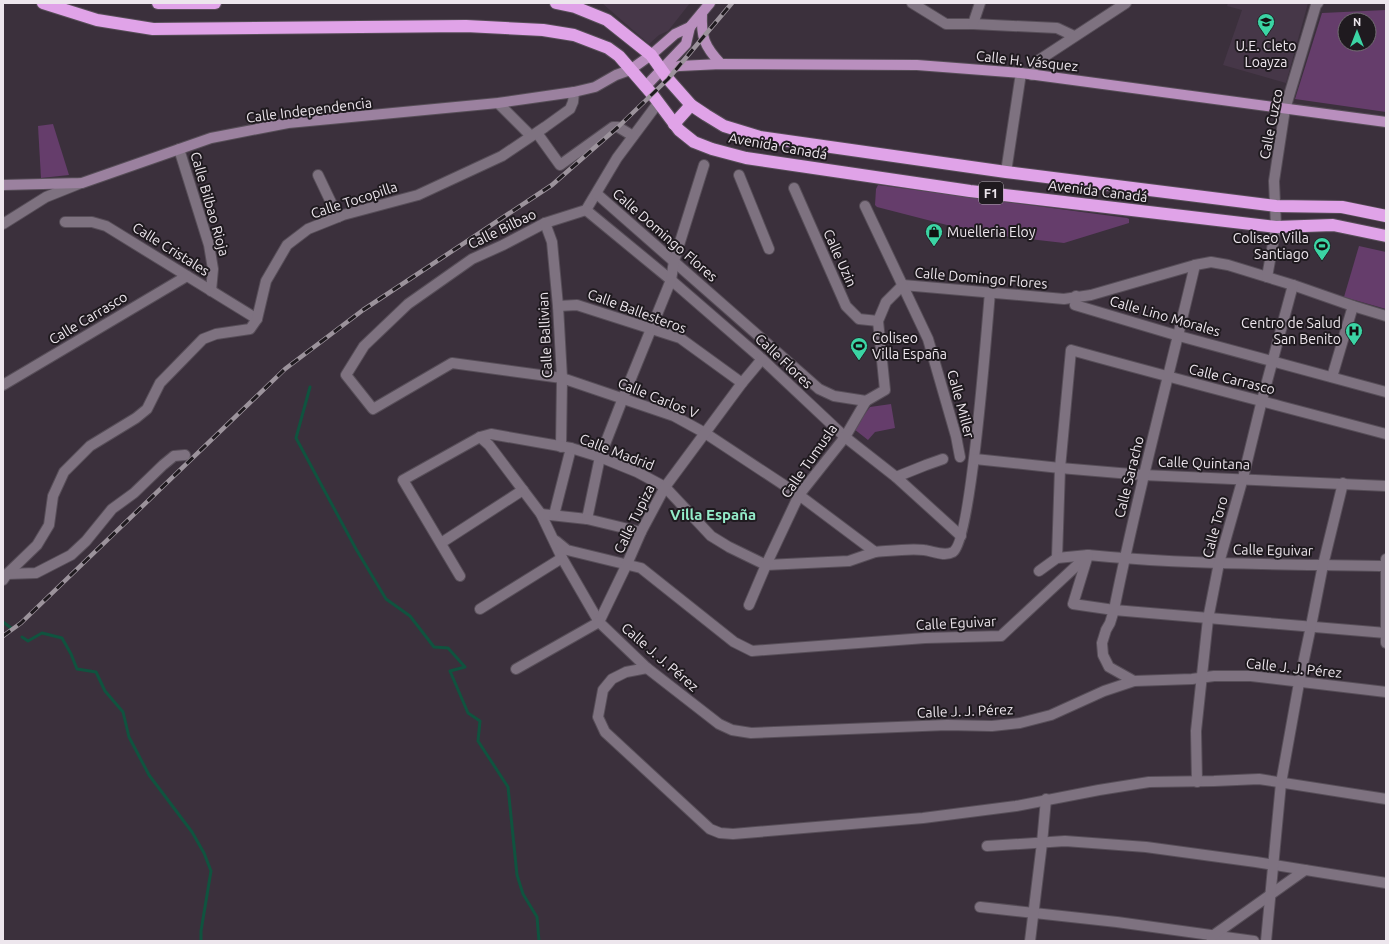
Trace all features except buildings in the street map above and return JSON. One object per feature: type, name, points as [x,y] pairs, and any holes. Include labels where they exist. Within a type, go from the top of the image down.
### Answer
[{"type":"highway","name":"Avenida Canadá","points":[[42,3],[97,20],[153,29],[466,26],[543,30],[574,35],[608,48],[619,56],[679,130],[694,142],[746,158],[970,191],[1276,228],[1333,225],[1386,236]]},
{"type":"highway","points":[[158,3],[215,3]]},
{"type":"highway","name":"Avenida Canadá","points":[[556,3],[575,7],[607,20],[651,55],[668,79],[691,105],[724,126],[760,137],[1006,172],[1276,206],[1342,207],[1386,216]]},
{"type":"highway","points":[[674,124],[691,105]]},
{"type":"main road","points":[[645,87],[686,44],[690,27],[710,3]]},
{"type":"main road","points":[[702,12],[701,29],[703,38],[713,56],[721,64]]},
{"type":"main road","points":[[630,70],[651,55],[675,34],[690,27]]},
{"type":"main road","name":"Calle H. Vásquez","points":[[662,70],[679,66],[721,64],[917,65],[1021,73],[1386,122]]},
{"type":"street","points":[[912,3],[946,24],[1057,28],[1074,36]]},
{"type":"street","points":[[973,24],[980,3]]},
{"type":"street","points":[[1032,75],[1034,66],[1039,60],[1126,3]]},
{"type":"street","name":"Calle Cuzco","points":[[1276,206],[1274,181],[1285,109],[1316,5],[1318,3]]},
{"type":"street","name":"Calle Independencia","points":[[3,224],[46,197],[212,138],[288,123],[498,103],[574,92],[595,87],[616,75],[630,70]]},
{"type":"street","points":[[1006,172],[1021,73]]},
{"type":"street","name":"Calle Tocopilla","points":[[257,319],[266,281],[287,245],[308,229],[338,217],[418,195],[502,156],[570,109],[573,102],[574,92]]},
{"type":"street","points":[[498,103],[534,134],[560,165],[613,127],[618,127],[633,136]]},
{"type":"street","points":[[586,210],[597,194],[617,158],[658,103]]},
{"type":"street","name":"Calle Bilbao Rioja","points":[[179,149],[209,245],[214,269],[211,291]]},
{"type":"street","points":[[587,519],[600,457],[671,280],[674,262],[704,165]]},
{"type":"street","points":[[318,175],[338,217]]},
{"type":"street","points":[[739,175],[769,249]]},
{"type":"street","points":[[3,185],[82,183]]},
{"type":"street","name":"Calle Uzin","points":[[794,188],[846,306],[859,319],[878,322]]},
{"type":"street","name":"Calle Domingo Flores","points":[[597,194],[820,389],[834,396],[866,401],[885,390],[878,322],[886,302],[903,285],[1076,301],[1091,295],[1195,265],[1211,262],[1228,265],[1293,285],[1386,316]]},
{"type":"street","name":"Calle Miller","points":[[865,206],[928,339],[956,436],[960,457]]},
{"type":"street","points":[[1267,277],[1276,228],[1276,206]]},
{"type":"street","name":"Calle Bilbao","points":[[373,409],[346,375],[364,346],[408,304],[472,258],[503,245],[545,223],[586,210]]},
{"type":"street","name":"Calle Flores","points":[[586,210],[671,280],[762,359],[845,437],[896,477],[961,536]]},
{"type":"street","name":"Calle Cristales","points":[[64,222],[92,222],[106,226],[257,319]]},
{"type":"street","name":"Calle Ballivian","points":[[545,223],[552,242],[558,306],[566,448],[554,515]]},
{"type":"street","name":"Calle Saracho","points":[[1134,681],[1109,667],[1103,655],[1102,643],[1114,610],[1143,475],[1179,336],[1195,265]]},
{"type":"street","name":"Calle Carrasco","points":[[3,385],[187,276]]},
{"type":"street","name":"Calle Toro","points":[[1197,782],[1196,731],[1208,619],[1219,563],[1243,478],[1293,285]]},
{"type":"street","points":[[875,552],[923,550],[942,554],[952,553],[956,549],[961,536],[969,502],[990,292]]},
{"type":"street","name":"Calle Lino Morales","points":[[1076,301],[1179,336],[1273,360],[1386,392]]},
{"type":"street","name":"Calle Ballesteros","points":[[558,306],[578,305],[680,338],[742,383]]},
{"type":"street","points":[[1332,377],[1353,306]]},
{"type":"street","points":[[5,577],[37,545],[49,525],[53,496],[64,472],[90,446],[136,418],[147,409],[160,383],[203,339],[216,334],[250,329],[257,319]]},
{"type":"street","name":"Calle Carrasco","points":[[1060,468],[1070,350],[1386,434]]},
{"type":"street","name":"Calle Tupiza","points":[[599,622],[641,532],[665,487],[742,383],[762,359]]},
{"type":"street","name":"Calle Carlos V","points":[[373,409],[452,363],[562,378],[674,416],[705,433],[799,495],[875,552]]},
{"type":"street","name":"Calle Tumusla","points":[[749,606],[766,565],[799,495],[845,437],[866,401]]},
{"type":"street","name":"Calle Madrid","points":[[441,543],[403,480],[480,437],[491,434],[566,448],[600,457],[637,472],[665,487],[711,536],[729,547],[766,565],[849,560],[875,552]]},
{"type":"street","name":"Calle J. J. Pérez","points":[[480,437],[489,445],[541,514],[562,558],[599,622],[647,668],[718,724],[732,730],[751,733],[947,725],[992,726],[1020,723],[1051,715],[1104,691],[1134,681],[1192,679],[1214,676],[1251,676],[1299,683],[1386,692]]},
{"type":"street","points":[[5,577],[36,573],[71,555],[86,541],[112,509],[134,493],[174,456],[185,455]]},
{"type":"street","name":"Calle Quintana","points":[[974,458],[1060,468],[1143,475],[1243,478],[1386,486]]},
{"type":"street","points":[[896,477],[943,459]]},
{"type":"street","points":[[1057,558],[1060,468]]},
{"type":"street","points":[[1266,941],[1281,783],[1299,683],[1323,565],[1343,483]]},
{"type":"street","points":[[460,576],[441,543],[523,490]]},
{"type":"street","points":[[541,514],[587,519],[641,532]]},
{"type":"street","name":"Calle Eguivar","points":[[554,540],[567,550],[641,568],[734,642],[752,651],[925,638],[1001,636],[1088,555],[1124,559],[1219,563],[1386,566]]},
{"type":"street","points":[[1039,571],[1057,558],[1088,555],[1073,604],[1114,610],[1208,619],[1386,633]]},
{"type":"street","points":[[480,609],[562,558]]},
{"type":"street","points":[[1386,559],[1386,643]]},
{"type":"street","points":[[516,670],[599,622]]},
{"type":"street","points":[[647,668],[626,672],[612,679],[603,690],[598,717],[605,732],[710,829],[720,833],[733,834],[923,818],[1016,806],[1046,799],[1149,782],[1197,782],[1259,779],[1386,799]]},
{"type":"street","points":[[1030,941],[1046,799]]},
{"type":"street","points":[[987,846],[1065,841],[1146,847],[1386,883]]},
{"type":"street","points":[[1209,939],[1306,870]]},
{"type":"street","points":[[980,907],[1117,922],[1209,939],[1254,941]]},
{"type":"shaded area","points":[[602,3],[690,3],[668,31],[659,35],[649,44]]},
{"type":"shaded area","name":"U.E. Cleto Loayza","points":[[1228,3],[1308,3],[1286,83],[1223,65],[1242,10],[1227,6]]},
{"type":"shaded area","points":[[1386,10],[1386,112],[1295,99],[1322,13],[1337,12],[1337,52],[1377,52],[1377,12],[1343,12]]},
{"type":"shaded area","points":[[53,124],[69,175],[41,178],[38,126]]},
{"type":"shaded area","points":[[878,185],[1127,218],[1129,219],[1129,223],[1064,243],[978,233],[877,207],[875,205],[876,189]]},
{"type":"shaded area","points":[[1359,246],[1386,252],[1386,309],[1344,297]]},
{"type":"shaded area","points":[[891,404],[895,428],[875,432],[868,440],[854,429],[870,407]]},
{"type":"waterway","points":[[310,387],[296,438],[356,549],[386,599],[410,616],[434,647],[448,648],[465,667],[450,671],[468,713],[480,721],[478,741],[508,787],[517,875],[523,894],[537,917],[539,941]]},
{"type":"waterway","points":[[3,622],[11,628]]},
{"type":"waterway","points":[[22,637],[28,641],[42,633],[62,638],[77,669],[96,672],[105,691],[123,712],[129,737],[149,775],[192,832],[204,853],[211,871],[201,931],[201,941]]},
{"type":"railway","points":[[3,636],[21,623],[285,369],[363,310],[552,185],[618,127],[668,79],[732,3]]},
{"type":"place","name":"U.E. Cleto Loayza","points":[[1266,37]]},
{"type":"place","name":"Muelleria Eloy","points":[[934,247]]},
{"type":"place","name":"Coliseo Villa Santiago","points":[[1322,261]]},
{"type":"place","name":"Centro de Salud San Benito","points":[[1354,346]]},
{"type":"place","name":"Coliseo Villa España","points":[[859,361]]},
{"type":"district","name":"Villa España","points":[[713,515]]}]
